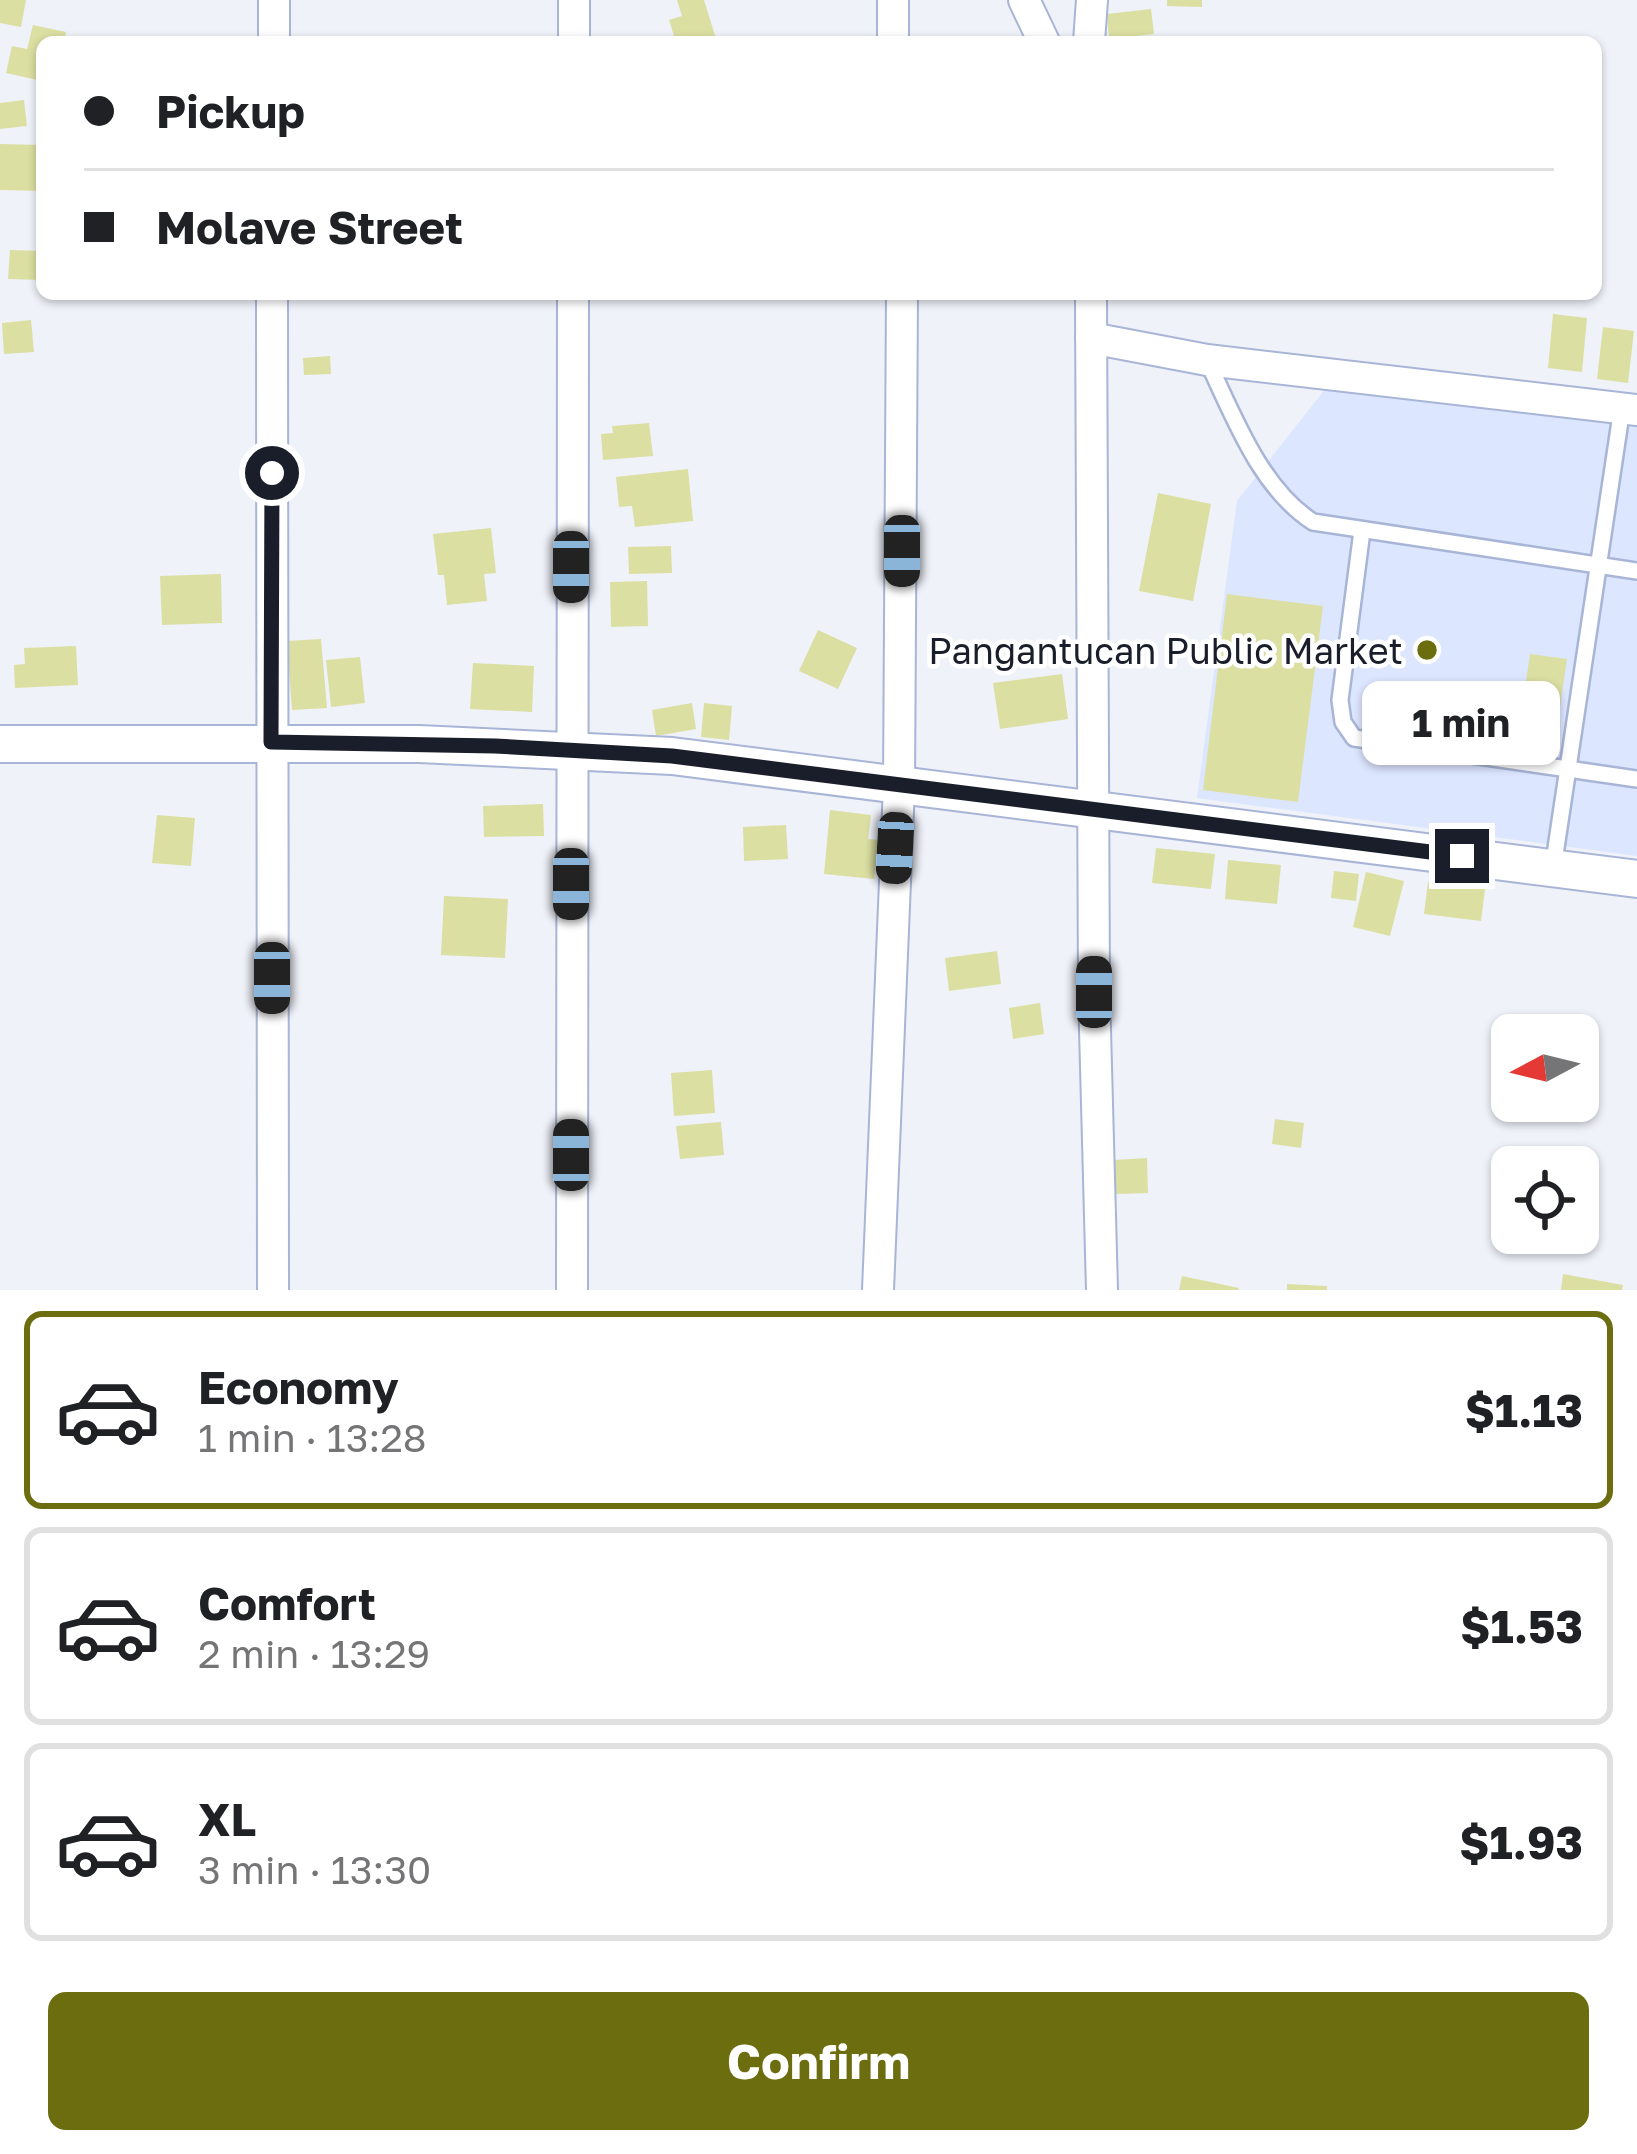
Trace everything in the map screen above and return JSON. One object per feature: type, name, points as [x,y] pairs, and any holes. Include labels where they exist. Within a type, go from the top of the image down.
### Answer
[{"type":"street","points":[[274,0],[274,36]]},
{"type":"street","points":[[574,0],[574,36]]},
{"type":"street","points":[[893,0],[893,36]]},
{"type":"street","points":[[1024,0],[1041,36]]},
{"type":"street","points":[[1089,36],[1092,0]]},
{"type":"street","points":[[272,300],[274,1290]]},
{"type":"street","points":[[572,300],[572,1290]]},
{"type":"street","points":[[878,1290],[899,786],[902,300]]},
{"type":"street","points":[[1091,300],[1094,1016],[1102,1290]]},
{"type":"street","points":[[1091,338],[1207,360],[1630,409]]},
{"type":"street","points":[[0,744],[271,742],[672,756],[1637,879]]},
{"type":"lane","points":[[1207,360],[1242,434],[1296,512],[1312,522],[1637,571]]},
{"type":"lane","points":[[1553,868],[1598,566],[1630,409]]},
{"type":"lane","points":[[1362,531],[1340,700],[1343,722],[1354,738],[1637,779]]},
{"type":"shaded area","name":"Pangantucan Public Market","points":[[1326,388],[1637,425],[1637,856],[1197,798],[1237,501]]},
{"type":"building","points":[[0,0],[26,0],[21,27],[0,23]]},
{"type":"building","points":[[677,0],[704,0],[715,36],[674,36],[669,20],[682,16]]},
{"type":"building","points":[[1167,0],[1202,0],[1202,7],[1167,6]]},
{"type":"building","points":[[1151,9],[1154,34],[1109,36],[1107,14]]},
{"type":"building","points":[[33,25],[66,32],[65,36],[36,36],[36,80],[6,73],[12,46],[27,49]]},
{"type":"building","points":[[24,100],[27,126],[0,129],[0,103]]},
{"type":"building","points":[[0,144],[36,145],[36,191],[0,190]]},
{"type":"building","points":[[10,250],[36,251],[36,280],[8,279]]},
{"type":"building","points":[[1553,314],[1587,318],[1582,372],[1548,368]]},
{"type":"building","points":[[31,320],[34,352],[4,354],[2,323]]},
{"type":"building","points":[[1603,327],[1634,331],[1628,383],[1597,379]]},
{"type":"building","points":[[330,356],[331,374],[304,375],[303,358]]},
{"type":"building","points":[[649,423],[653,456],[603,460],[601,434],[613,433],[612,426]]},
{"type":"building","points":[[688,469],[693,521],[635,527],[632,506],[619,507],[616,477]]},
{"type":"building","points":[[1158,493],[1211,504],[1193,601],[1139,591]]},
{"type":"building","points":[[491,528],[496,573],[484,574],[487,601],[447,605],[433,534]]},
{"type":"building","points":[[671,546],[672,573],[629,574],[628,547]]},
{"type":"building","points":[[221,574],[222,623],[162,625],[160,576]]},
{"type":"building","points":[[647,581],[648,626],[611,627],[610,582]]},
{"type":"building","points":[[1227,594],[1323,606],[1298,802],[1203,790]]},
{"type":"building","points":[[818,630],[857,648],[838,689],[799,671]]},
{"type":"building","points":[[321,639],[327,708],[292,710],[287,641]]},
{"type":"building","points":[[76,646],[78,685],[15,688],[14,665],[25,664],[24,648]]},
{"type":"building","points":[[1530,654],[1567,659],[1553,755],[1516,749]]},
{"type":"building","points":[[360,657],[365,703],[331,707],[326,660]]},
{"type":"building","points":[[473,663],[534,666],[532,712],[470,709]]},
{"type":"building","points":[[1062,674],[1068,719],[1000,729],[993,683]]},
{"type":"building","points":[[692,703],[696,729],[656,736],[652,710]]},
{"type":"building","points":[[704,703],[732,706],[729,740],[701,737]]},
{"type":"building","points":[[543,804],[544,836],[484,837],[483,806]]},
{"type":"building","points":[[830,810],[871,815],[868,839],[878,840],[874,879],[824,874]]},
{"type":"building","points":[[157,815],[195,818],[191,866],[152,863]]},
{"type":"building","points":[[786,825],[788,859],[744,861],[743,827]]},
{"type":"building","points":[[1156,848],[1215,854],[1211,889],[1152,883]]},
{"type":"building","points":[[1228,860],[1281,865],[1277,904],[1225,899]]},
{"type":"building","points":[[1334,871],[1359,874],[1356,901],[1331,898]]},
{"type":"building","points":[[1366,872],[1404,881],[1390,936],[1353,927]]},
{"type":"building","points":[[1428,882],[1485,889],[1481,921],[1424,914]]},
{"type":"building","points":[[444,896],[508,899],[505,958],[441,955]]},
{"type":"building","points":[[997,951],[1001,984],[949,991],[945,958]]},
{"type":"building","points":[[1040,1003],[1044,1034],[1013,1039],[1009,1008]]},
{"type":"building","points":[[712,1070],[715,1113],[674,1116],[671,1073]]},
{"type":"building","points":[[1275,1119],[1304,1123],[1301,1148],[1272,1144]]},
{"type":"building","points":[[721,1122],[724,1155],[680,1159],[676,1126]]},
{"type":"building","points":[[1147,1158],[1148,1193],[1116,1194],[1114,1160]]},
{"type":"building","points":[[1563,1274],[1623,1285],[1622,1290],[1561,1290]]},
{"type":"building","points":[[1182,1276],[1239,1288],[1179,1290]]},
{"type":"building","points":[[1287,1284],[1327,1286],[1327,1290],[1287,1290]]},
{"type":"place","name":"Pangantucan Public Market","points":[[1427,650]]},
{"type":"route","points":[[272,473],[271,742],[495,746],[672,756],[1462,856]]}]
